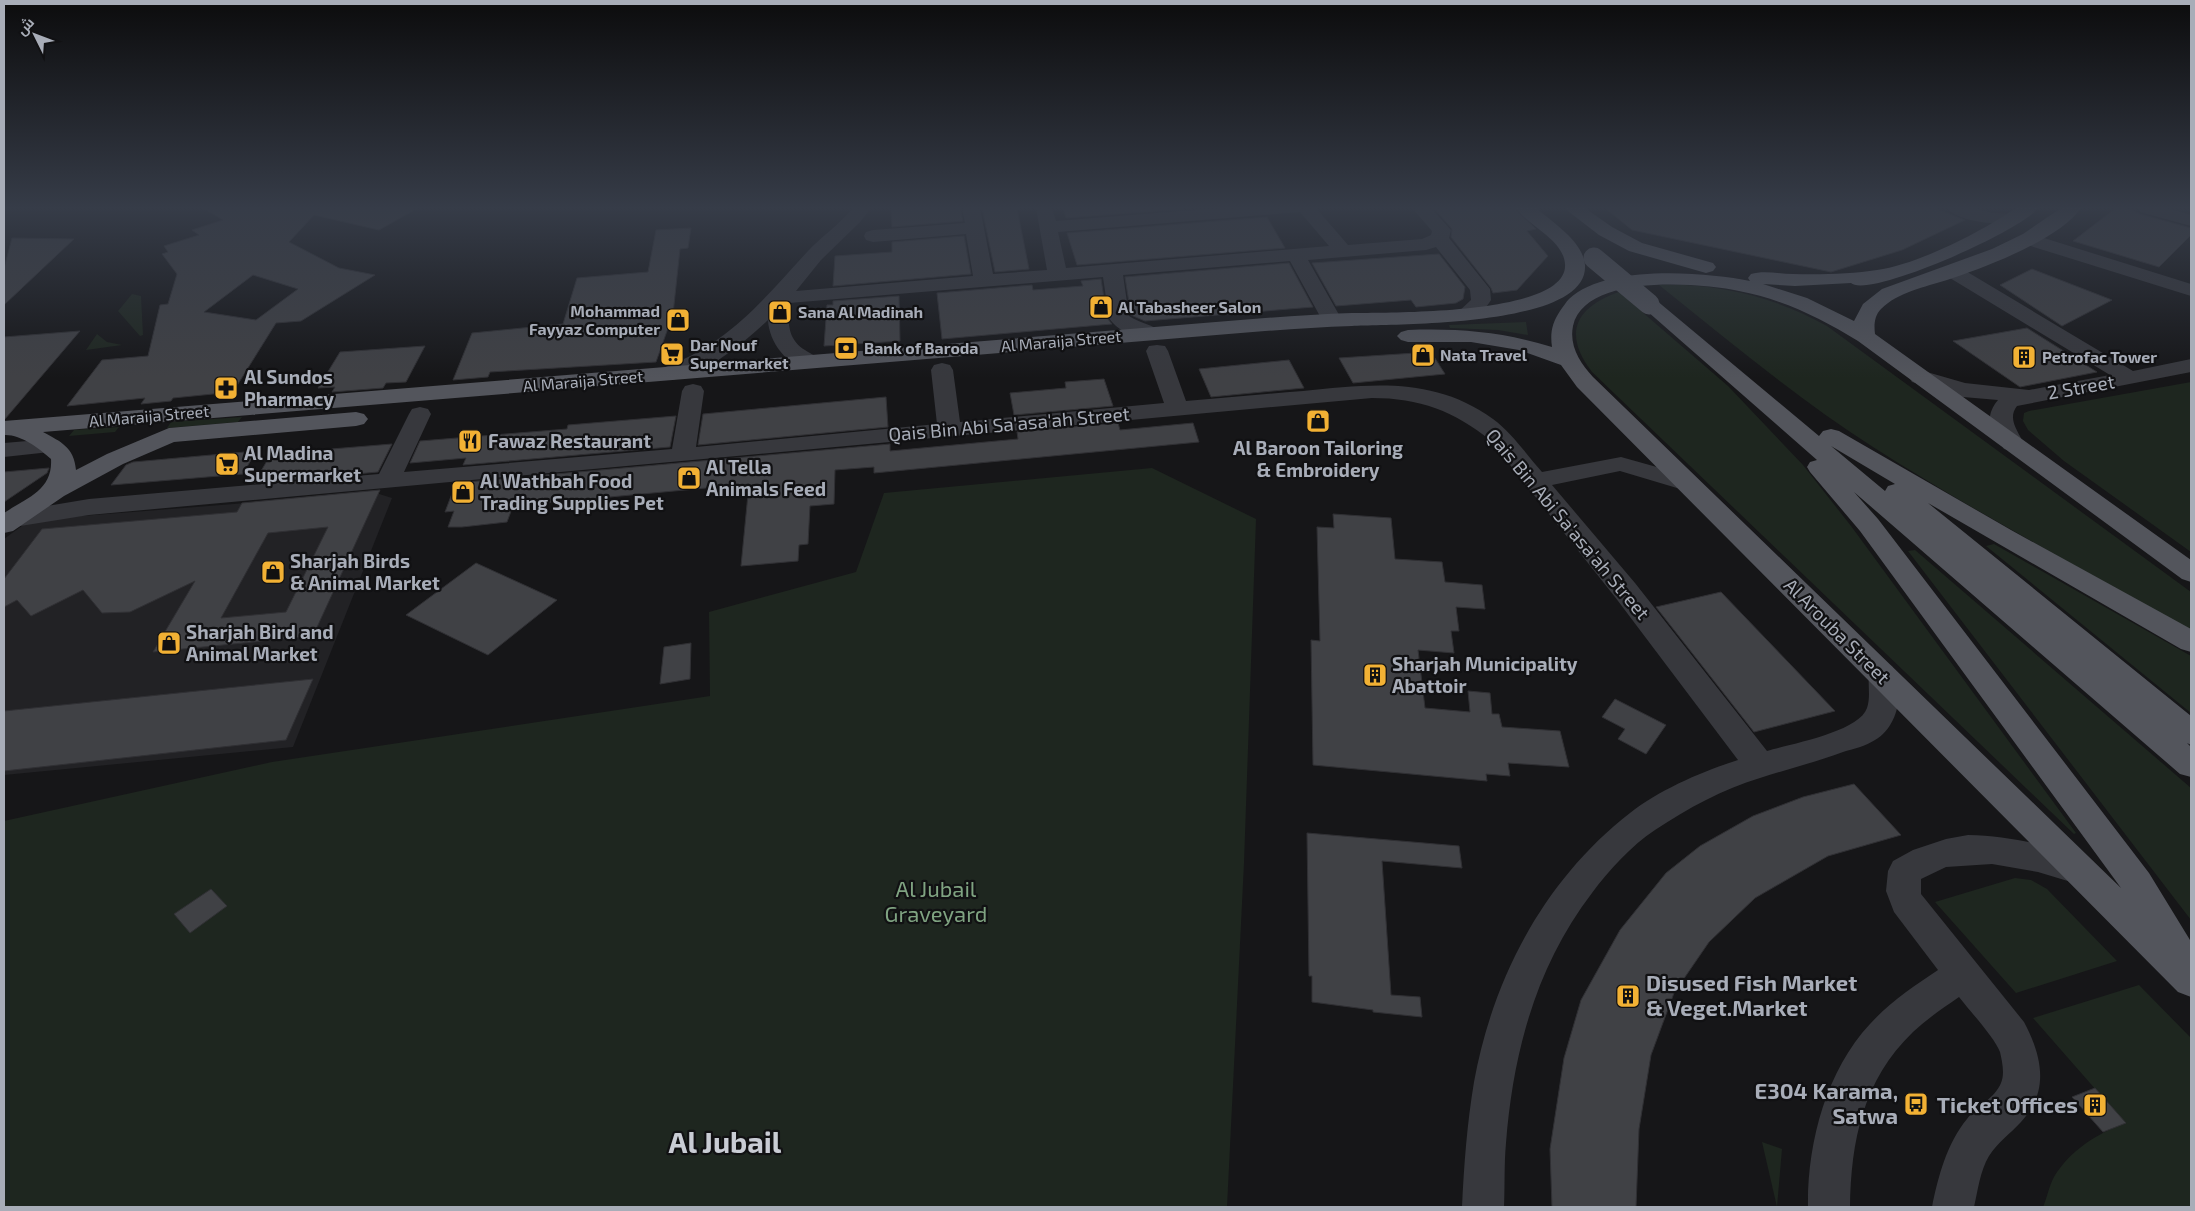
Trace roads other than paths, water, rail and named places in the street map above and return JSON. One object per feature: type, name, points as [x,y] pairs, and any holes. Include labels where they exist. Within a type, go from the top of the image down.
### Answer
[{"type":"main road","name":"Al Maraija Street","points":[[9,522],[56,491],[115,459],[168,435],[942,370],[1332,320],[1467,313],[1522,305],[1551,295],[1569,281],[1574,270],[1574,265]]},
{"type":"main road","points":[[1611,265],[1654,300],[1831,436],[2191,733]]},
{"type":"main road","points":[[1698,265],[1771,279],[1807,280],[1875,276]]},
{"type":"main road","points":[[1758,289],[1832,287],[1915,265]]},
{"type":"main road","points":[[1943,265],[1934,269],[1944,274]]},
{"type":"main road","points":[[1865,338],[1864,321],[1867,314],[1878,301],[1967,265]]},
{"type":"main road","name":"Al Arouba Street","points":[[2182,971],[1585,382],[1568,360],[1562,344],[1561,330],[1566,317],[1575,305],[1588,295],[1606,288],[1626,282],[1675,278],[1702,280],[1758,289],[1827,314],[1920,377],[2191,573]]},
{"type":"main road","points":[[1654,300],[1774,411],[2191,765]]},
{"type":"main road","points":[[1266,342],[1283,336],[1321,331],[1331,325],[1332,320]]},
{"type":"main road","name":"Al Maraija Street","points":[[11,428],[810,362],[1154,342],[1266,342],[1473,335],[1521,343],[1568,360]]},
{"type":"main road","points":[[256,428],[280,422],[350,414],[360,407],[356,400]]},
{"type":"main road","points":[[1774,411],[1802,447],[1869,525],[2137,883],[2172,940],[2182,971]]},
{"type":"main road","points":[[11,428],[51,446],[62,456],[64,464],[56,491]]},
{"type":"main road","points":[[1831,436],[1986,527],[2191,642]]},
{"type":"street","points":[[668,374],[694,365],[725,348],[779,298],[808,265]]},
{"type":"street","points":[[981,265],[984,280]]},
{"type":"street","points":[[1056,265],[1058,274]]},
{"type":"street","points":[[779,298],[1179,265]]},
{"type":"street","points":[[1301,265],[1332,320]]},
{"type":"street","points":[[1460,265],[1480,289],[1481,300],[1467,313]]},
{"type":"street","points":[[2110,265],[2191,290]]},
{"type":"street","points":[[1112,270],[1119,318],[1128,326],[1154,342],[1177,409]]},
{"type":"street","points":[[1944,274],[2130,378]]},
{"type":"street","points":[[779,298],[777,331],[780,338],[791,352],[810,362]]},
{"type":"street","name":"2 Street","points":[[2012,444],[2000,419],[2000,412],[2008,401],[2191,366]]},
{"type":"street","points":[[942,370],[949,429]]},
{"type":"street","name":"2 Street","points":[[1920,377],[1971,391],[2029,396]]},
{"type":"street","points":[[683,455],[692,391]]},
{"type":"street","name":"Qais Bin Abi Sa'asa'ah Street","points":[[9,522],[89,507],[683,455],[1372,391],[1414,393],[1459,407],[1482,420],[1499,436],[1626,590],[1760,766]]},
{"type":"street","points":[[388,480],[420,414]]},
{"type":"street","points":[[1621,464],[1634,451],[1639,436]]},
{"type":"street","points":[[4,450],[51,446]]},
{"type":"street","points":[[1535,481],[1621,464],[1687,484]]},
{"type":"street","points":[[56,491],[89,507]]},
{"type":"street","points":[[1483,1207],[1486,1132],[1491,1088],[1500,1046],[1524,973],[1557,912],[1597,860],[1620,838],[1671,802],[1700,788],[1760,766],[1852,737],[1873,725],[1884,707],[1885,691],[1882,674]]},
{"type":"street","points":[[1953,1207],[1961,1169],[1981,1133],[2009,1105],[2020,1087],[2024,1071],[2020,1052],[2011,1035],[1961,974],[1906,901],[1903,891],[1905,871],[1918,862],[1949,853],[1978,850],[2022,853],[2082,872]]},
{"type":"street","points":[[1829,1207],[1830,1154],[1839,1119],[1865,1061],[1879,1041],[1899,1020],[1961,974]]},
{"type":"place","name":"Al Tabasheer Salon","points":[[1101,307]]},
{"type":"place","name":"Sana Al Madinah","points":[[780,312]]},
{"type":"place","name":"Mohammad Fayyaz Computer","points":[[678,320]]},
{"type":"place","name":"Bank of Baroda","points":[[846,348]]},
{"type":"place","name":"Dar Nouf Supermarket","points":[[672,354]]},
{"type":"place","name":"Nata Travel","points":[[1423,355]]},
{"type":"place","name":"Petrofac Tower","points":[[2024,357]]},
{"type":"place","name":"Al Sundos Pharmacy","points":[[226,388]]},
{"type":"place","name":"Al Baroon Tailoring & Embroidery","points":[[1318,421]]},
{"type":"place","name":"Fawaz Restaurant","points":[[470,441]]},
{"type":"place","name":"Al Madina Supermarket","points":[[227,464]]},
{"type":"place","name":"Al Tella Animals Feed","points":[[689,478]]},
{"type":"place","name":"Al Wathbah Food Trading Supplies Pet","points":[[463,492]]},
{"type":"place","name":"Sharjah Birds & Animal Market","points":[[273,572]]},
{"type":"place","name":"Sharjah Bird and Animal Market","points":[[169,643]]},
{"type":"place","name":"Sharjah Municipality Abattoir","points":[[1375,675]]},
{"type":"place","name":"Disused Fish Market & Veget.Market","points":[[1628,996]]},
{"type":"place","name":"E304 Karama, Satwa","points":[[1916,1104]]},
{"type":"place","name":"Ticket Offices","points":[[2095,1105]]},
{"type":"district","name":"Al Jubail","points":[[725,1143]]},
{"type":"park label","name":"Al Jubail Graveyard","points":[[936,902]]}]
